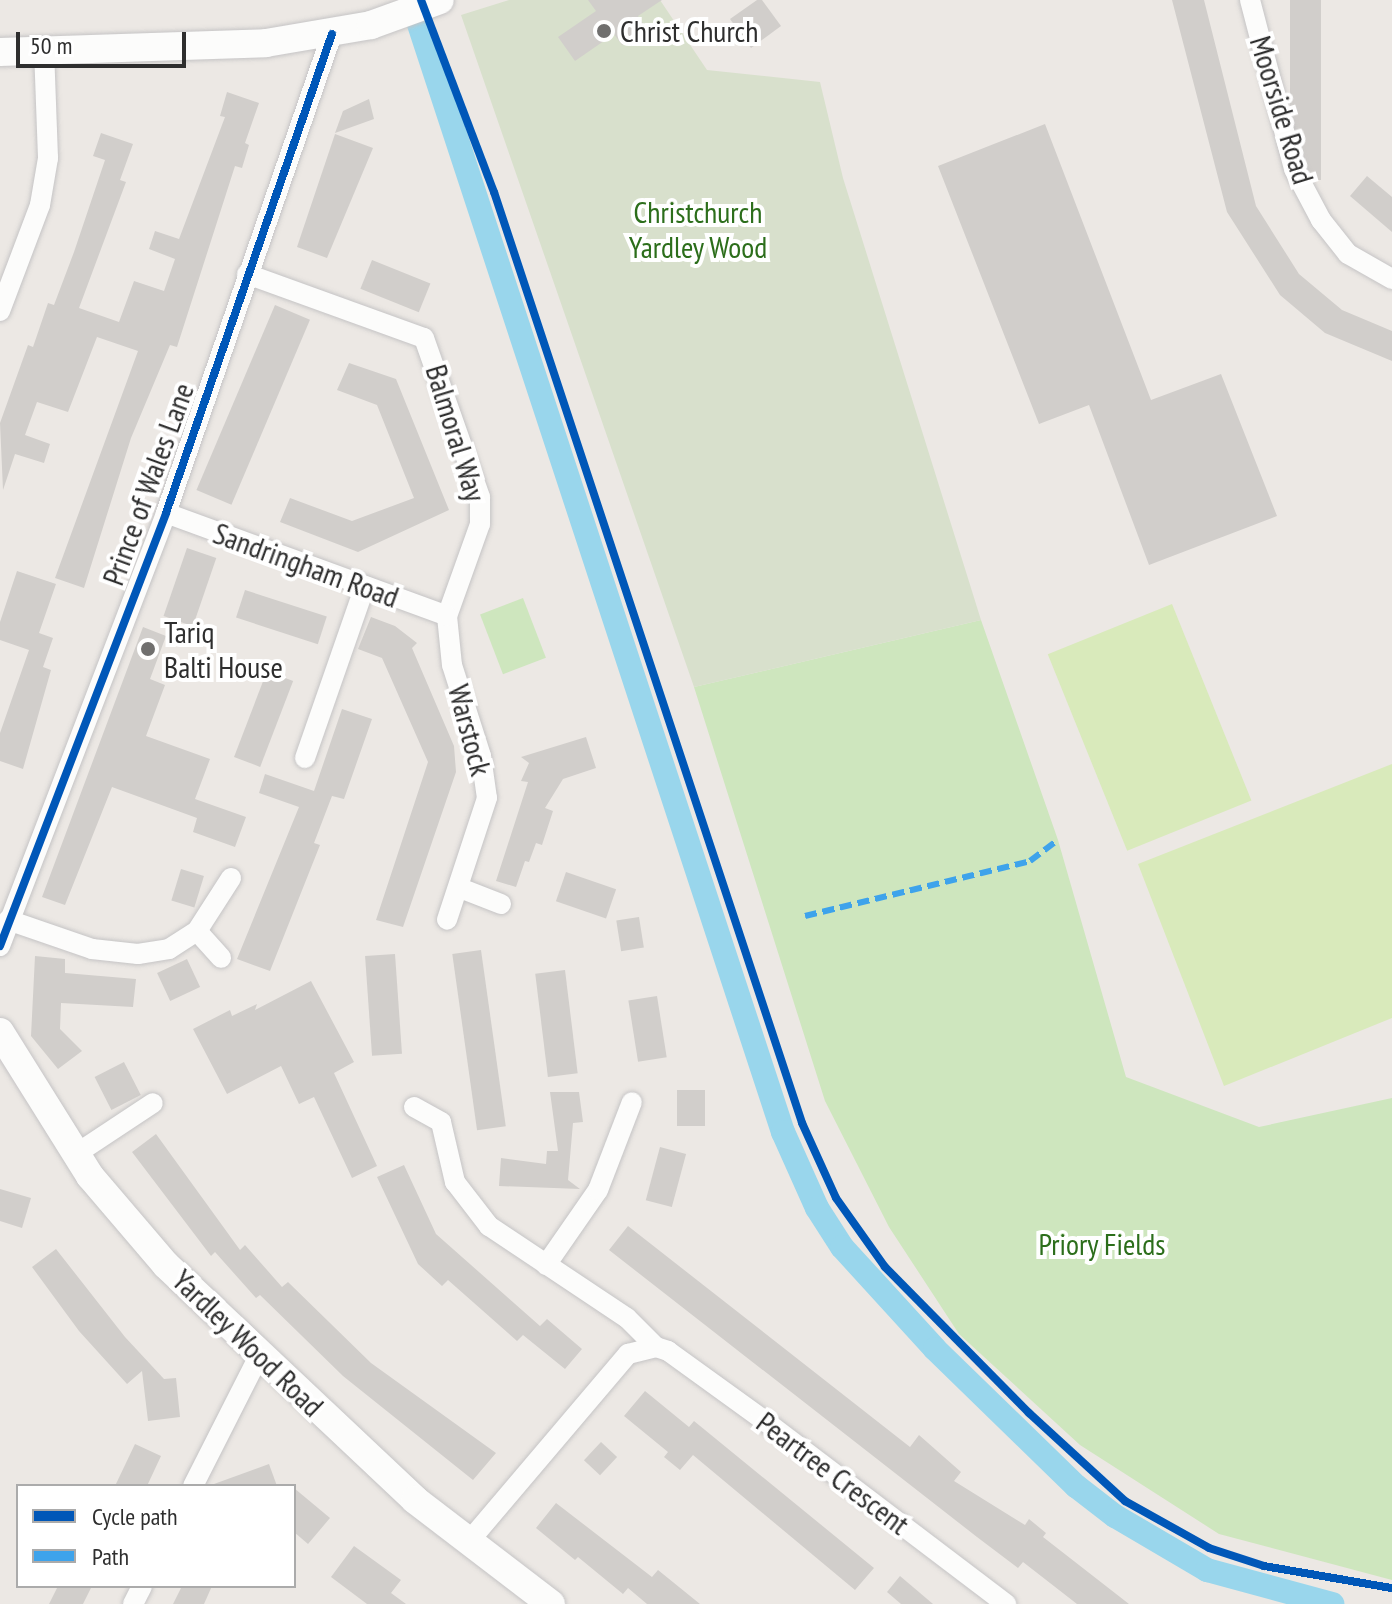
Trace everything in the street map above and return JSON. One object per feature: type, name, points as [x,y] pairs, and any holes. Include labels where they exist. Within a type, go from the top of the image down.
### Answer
[{"type":"street","points":[[0,52],[266,43],[371,25],[440,0]]},
{"type":"street","name":"Moorside Road","points":[[1250,0],[1294,169],[1321,220],[1348,254],[1392,279]]},
{"type":"street","name":"Prince of Wales Lane","points":[[0,946],[166,513],[332,34]]},
{"type":"street","points":[[0,312],[40,205],[48,158],[44,51]]},
{"type":"street","name":"Balmoral Way","points":[[247,274],[414,334],[433,353],[482,508],[447,616]]},
{"type":"street","name":"Sandringham Road","points":[[166,513],[447,616]]},
{"type":"street","points":[[305,758],[365,586]]},
{"type":"street","name":"Warstock","points":[[447,616],[452,665],[481,756],[487,798],[447,920]]},
{"type":"street","points":[[8,920],[92,949],[138,954],[169,949],[197,931],[231,878]]},
{"type":"street","points":[[460,888],[501,904]]},
{"type":"street","points":[[197,931],[221,958]]},
{"type":"street","name":"Yardley Wood Road","points":[[0,1032],[76,1154],[166,1265],[415,1500],[471,1539],[551,1604]]},
{"type":"street","points":[[546,1265],[598,1190],[632,1102]]},
{"type":"street","points":[[76,1154],[153,1103]]},
{"type":"street","name":"Peartree Crescent","points":[[414,1107],[441,1122],[455,1182],[489,1226],[627,1318],[656,1347],[668,1351],[761,1418],[1006,1604]]},
{"type":"street","points":[[471,1539],[628,1354],[656,1347]]},
{"type":"street","points":[[194,1484],[259,1356]]},
{"type":"green space","name":"Christchurch Yardley Wood","points":[[509,0],[660,0],[707,70],[820,82],[843,178],[981,620],[694,687],[461,15]]},
{"type":"green space","points":[[523,598],[546,658],[503,674],[480,614]]},
{"type":"green space","points":[[1172,604],[1251,801],[1127,851],[1048,654]]},
{"type":"green space","name":"Priory Fields","points":[[981,620],[1058,840],[1126,1077],[1259,1127],[1392,1098],[1392,1580],[1219,1534],[1080,1445],[959,1334],[889,1227],[825,1101],[694,687]]},
{"type":"green space","points":[[1392,764],[1392,1018],[1224,1086],[1138,864]]},
{"type":"building","name":"Christ Church","points":[[588,0],[662,0],[638,16],[646,28],[622,45],[614,34],[575,61],[558,37],[596,11]]},
{"type":"building","points":[[757,0],[762,0],[781,26],[751,48],[730,19]]},
{"type":"building","points":[[1172,0],[1204,0],[1256,206],[1299,274],[1342,310],[1392,331],[1392,361],[1325,333],[1280,295],[1227,212]]},
{"type":"building","points":[[1290,0],[1321,0],[1321,180],[1290,180]]},
{"type":"building","points":[[227,92],[259,103],[245,143],[249,145],[242,168],[235,166],[177,347],[170,345],[131,438],[84,588],[55,578],[138,351],[97,337],[68,412],[37,402],[25,435],[50,444],[44,463],[15,454],[3,490],[0,423],[28,345],[33,347],[48,303],[54,305],[74,252],[105,160],[93,156],[101,133],[133,144],[120,180],[126,182],[79,308],[119,322],[134,281],[164,291],[175,259],[149,249],[155,231],[179,239],[225,117],[220,116]]},
{"type":"building","points":[[369,99],[374,119],[335,133],[343,111]]},
{"type":"building","points":[[1045,124],[1151,400],[1221,374],[1277,516],[1149,565],[1089,405],[1039,424],[938,166]]},
{"type":"building","points":[[335,134],[373,148],[327,258],[297,247]]},
{"type":"building","points":[[1367,176],[1392,197],[1392,232],[1350,196]]},
{"type":"building","points":[[372,260],[430,284],[419,312],[360,289]]},
{"type":"building","points":[[275,305],[310,320],[231,505],[196,490]]},
{"type":"building","points":[[349,363],[396,379],[449,510],[358,552],[280,522],[290,498],[352,521],[414,498],[377,405],[337,390]]},
{"type":"building","points":[[187,548],[216,558],[193,626],[164,616]]},
{"type":"building","points":[[17,571],[56,584],[39,633],[53,638],[43,667],[51,670],[23,769],[0,761],[0,733],[29,650],[0,640],[0,622]]},
{"type":"building","points":[[245,590],[327,617],[318,644],[236,618]]},
{"type":"building","points":[[371,617],[395,626],[417,643],[412,648],[454,746],[456,772],[403,927],[376,920],[428,762],[382,658],[358,649]]},
{"type":"building","points":[[143,627],[166,636],[150,679],[165,685],[146,736],[210,759],[195,799],[246,817],[235,847],[193,832],[197,818],[112,787],[65,905],[42,897]]},
{"type":"building","points":[[267,671],[293,681],[260,767],[234,757]]},
{"type":"building","points":[[342,709],[372,719],[344,799],[332,796],[314,843],[320,845],[270,971],[237,959],[299,807],[259,793],[265,774],[314,791]]},
{"type":"building","points":[[586,737],[596,768],[563,779],[545,808],[553,811],[542,845],[536,843],[529,862],[525,861],[516,887],[496,881],[528,782],[521,781],[529,763],[521,757]]},
{"type":"building","points":[[181,869],[204,876],[194,908],[171,901]]},
{"type":"building","points":[[566,872],[616,889],[606,919],[556,901]]},
{"type":"building","points":[[639,917],[644,948],[621,951],[616,921]]},
{"type":"building","points":[[481,950],[506,1126],[477,1130],[452,954]]},
{"type":"building","points":[[395,954],[402,1054],[372,1056],[365,956]]},
{"type":"building","points":[[35,956],[65,959],[65,973],[136,979],[133,1007],[61,1003],[60,1029],[82,1051],[58,1069],[31,1036]]},
{"type":"building","points":[[187,959],[200,987],[170,1001],[157,973]]},
{"type":"building","points":[[565,970],[578,1073],[548,1077],[535,974]]},
{"type":"building","points":[[311,981],[354,1062],[334,1073],[377,1166],[352,1178],[314,1097],[299,1104],[281,1066],[227,1094],[193,1029],[230,1010],[232,1016],[257,1004],[255,1010]]},
{"type":"building","points":[[657,996],[667,1057],[638,1062],[628,1001]]},
{"type":"building","points":[[124,1062],[141,1095],[111,1110],[95,1077]]},
{"type":"building","points":[[677,1090],[705,1090],[705,1126],[677,1126]]},
{"type":"building","points":[[550,1092],[579,1092],[583,1122],[573,1123],[568,1180],[580,1189],[499,1186],[501,1158],[546,1164],[547,1151],[558,1151]]},
{"type":"building","points":[[156,1134],[240,1250],[245,1245],[282,1287],[288,1282],[371,1363],[496,1453],[473,1480],[343,1376],[260,1295],[256,1298],[215,1252],[211,1256],[132,1152]]},
{"type":"building","points":[[660,1147],[686,1154],[672,1207],[646,1200]]},
{"type":"building","points":[[404,1165],[436,1234],[540,1326],[547,1319],[582,1349],[565,1369],[523,1335],[517,1341],[448,1280],[442,1286],[418,1264],[377,1177]]},
{"type":"building","points":[[0,1189],[31,1198],[22,1228],[0,1221]]},
{"type":"building","points":[[628,1226],[910,1447],[919,1435],[961,1472],[954,1481],[1025,1525],[1029,1519],[1046,1533],[1043,1537],[1129,1604],[1077,1604],[1023,1562],[1018,1568],[609,1250]]},
{"type":"building","points":[[56,1249],[125,1337],[164,1379],[176,1378],[180,1417],[148,1421],[142,1371],[127,1384],[79,1331],[32,1267]]},
{"type":"building","points":[[645,1391],[689,1427],[694,1421],[874,1568],[855,1590],[693,1455],[680,1470],[664,1457],[668,1452],[624,1416]]},
{"type":"building","points":[[601,1442],[617,1457],[600,1475],[584,1460]]},
{"type":"building","points":[[135,1444],[161,1456],[148,1484],[116,1484]]},
{"type":"building","points":[[269,1464],[276,1484],[214,1484]]},
{"type":"building","points":[[296,1490],[330,1518],[308,1544],[296,1534]]},
{"type":"building","points":[[556,1503],[652,1577],[658,1570],[700,1604],[647,1604],[628,1588],[623,1594],[536,1528]]},
{"type":"building","points":[[354,1546],[401,1580],[391,1593],[406,1604],[367,1604],[331,1577]]},
{"type":"building","points":[[900,1576],[933,1604],[901,1604],[887,1592]]},
{"type":"building","points":[[57,1588],[91,1588],[83,1604],[49,1604]]},
{"type":"building","points":[[181,1588],[211,1588],[204,1604],[173,1604]]},
{"type":"waterway","points":[[411,0],[783,1132],[817,1208],[842,1247],[935,1349],[1076,1486],[1115,1516],[1207,1570],[1332,1604]]},
{"type":"marked path","points":[[805,916],[1030,861],[1058,840]]},
{"type":"cycle path","points":[[421,0],[494,192],[802,1123],[836,1198],[885,1267],[1029,1413],[1125,1501],[1209,1548],[1264,1566],[1392,1588]]},
{"type":"cycle path","points":[[0,946],[166,513],[332,34]]},
{"type":"place","name":"Christ Church","points":[[604,31]]},
{"type":"place","name":"Tariq Balti House","points":[[148,649]]}]
